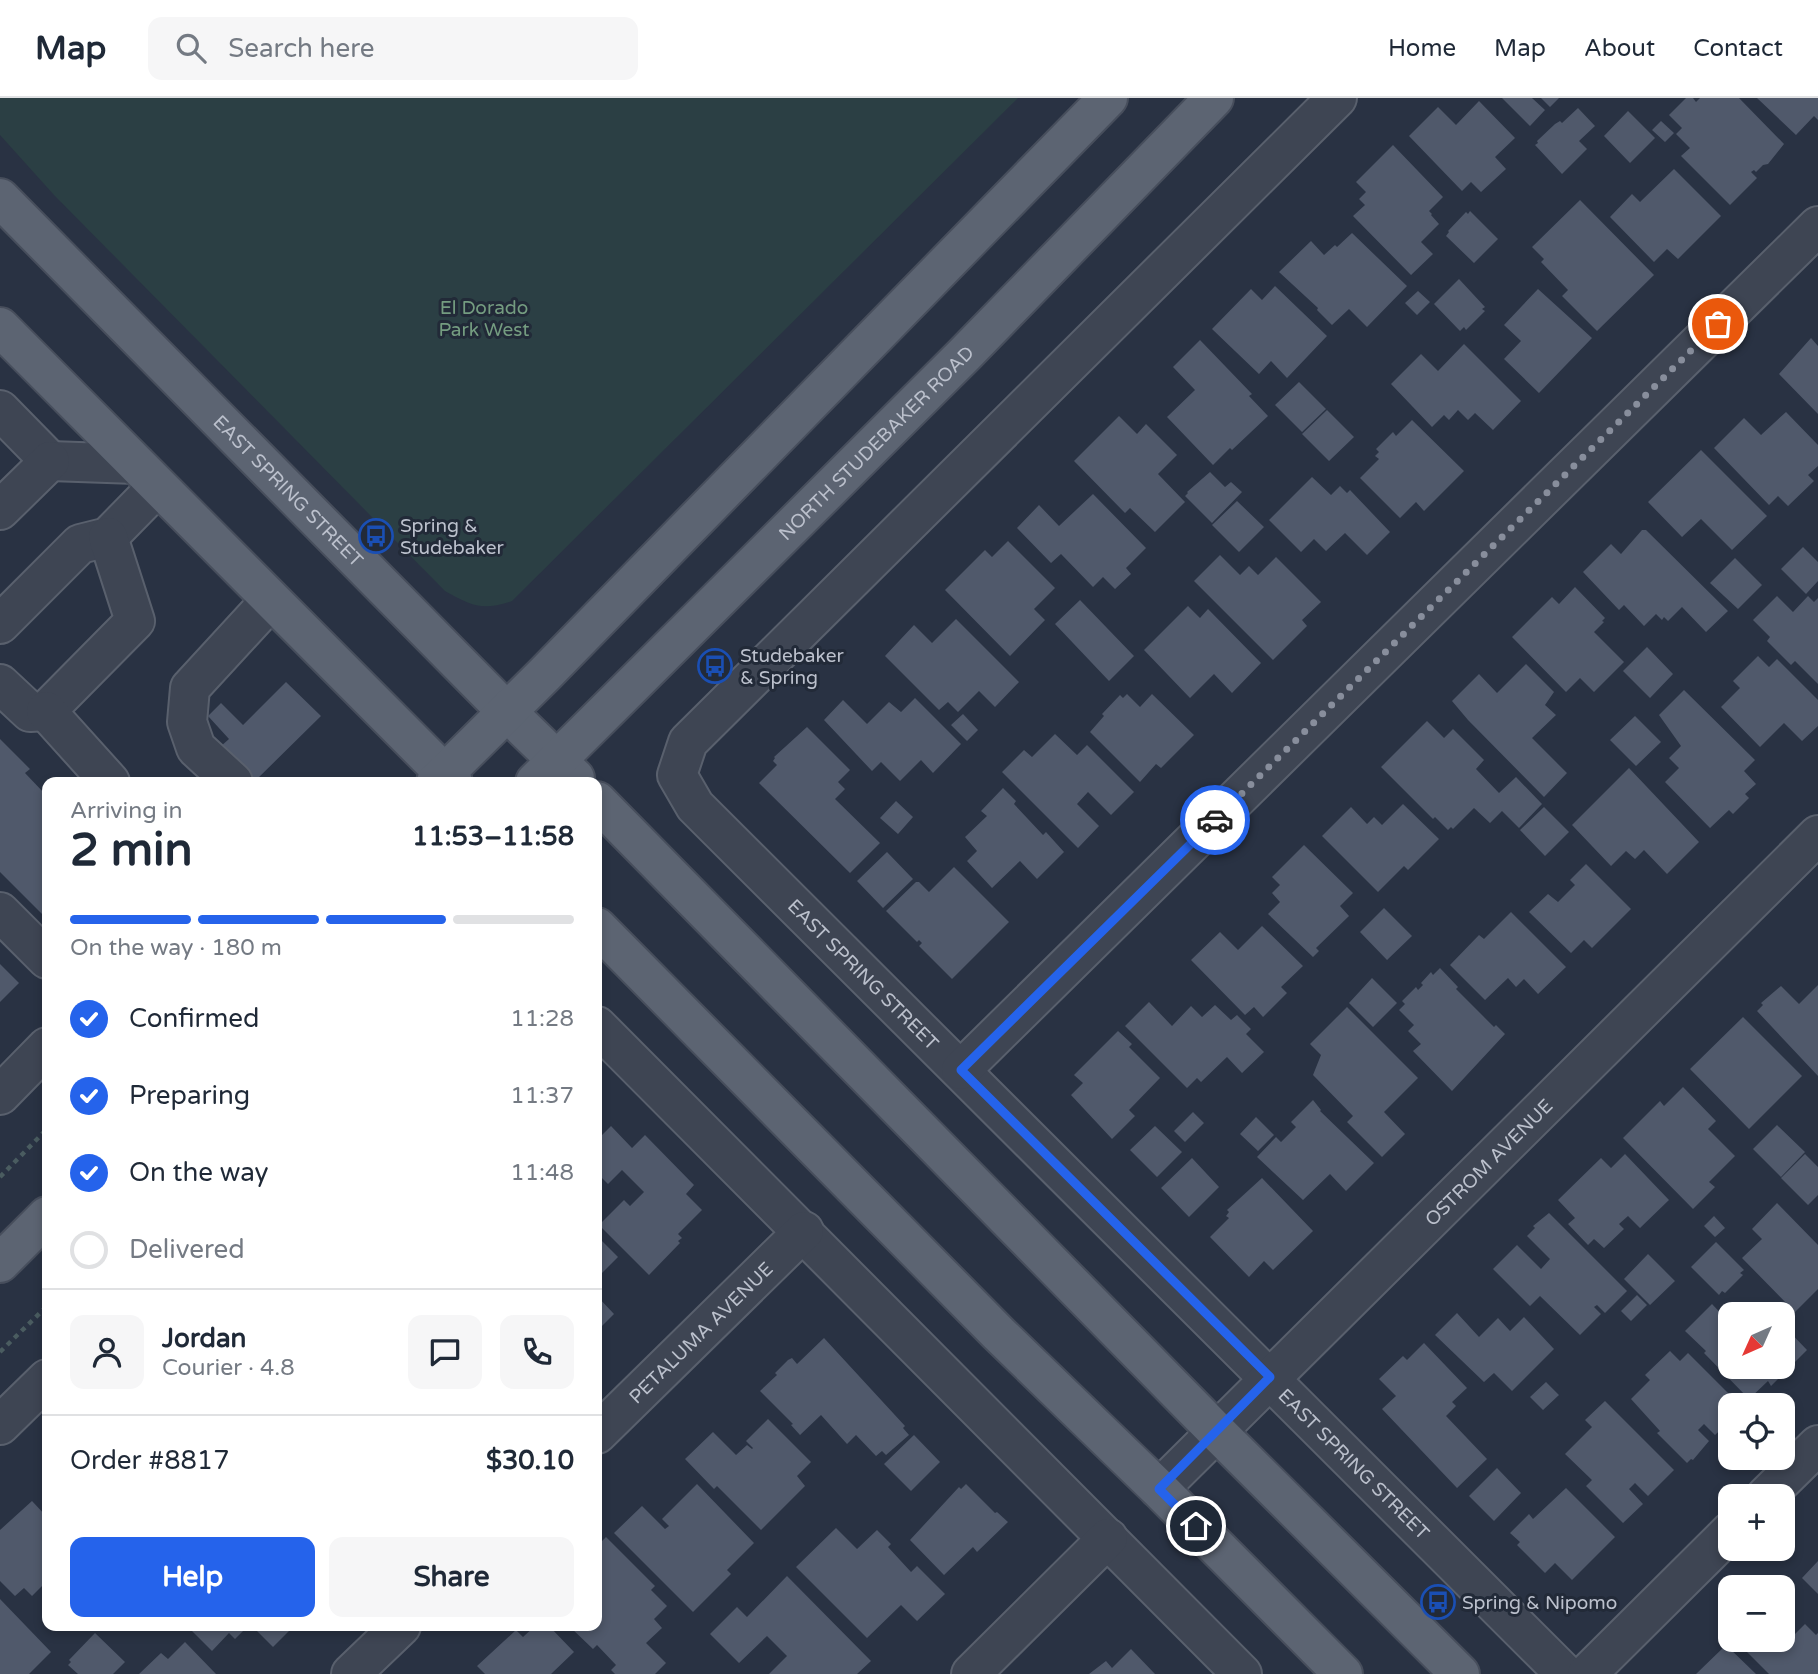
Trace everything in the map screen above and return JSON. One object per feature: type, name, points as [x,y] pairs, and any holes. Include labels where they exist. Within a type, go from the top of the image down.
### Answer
[{"type":"main road","points":[[446,777],[506,711],[1108,98]]},
{"type":"main road","name":"NORTH STUDEBAKER ROAD","points":[[557,775],[1214,98]]},
{"type":"main road","name":"EAST SPRING STREET","points":[[0,198],[506,711],[557,775]]},
{"type":"main road","points":[[0,327],[442,777]]},
{"type":"main road","points":[[602,806],[1216,1431],[1460,1674]]},
{"type":"main road","points":[[602,932],[998,1333],[1159,1489],[1343,1674]]},
{"type":"main road","points":[[0,1263],[42,1221]]},
{"type":"street","name":"EAST SPRING STREET","points":[[1337,98],[688,742],[677,775],[695,806],[1565,1674]]},
{"type":"street","points":[[961,1070],[1818,226]]},
{"type":"street","points":[[0,410],[50,461],[146,475],[108,537],[80,544],[0,624]]},
{"type":"street","points":[[0,510],[50,461]]},
{"type":"street","points":[[0,684],[30,712],[46,711],[135,621],[108,537]]},
{"type":"street","points":[[228,777],[196,748],[187,723],[190,688],[271,600]]},
{"type":"street","points":[[46,711],[105,777]]},
{"type":"street","name":"OSTROM AVENUE","points":[[1159,1489],[1818,835]]},
{"type":"street","points":[[0,912],[42,954]]},
{"type":"street","points":[[602,1031],[1242,1674]]},
{"type":"street","points":[[0,1095],[42,1052]]},
{"type":"street","name":"PETALUMA AVENUE","points":[[602,1429],[804,1231]]},
{"type":"street","points":[[0,1426],[42,1383]]},
{"type":"street","points":[[1778,1484],[1818,1445]]},
{"type":"street","points":[[971,1674],[1108,1538]]},
{"type":"street","points":[[1587,1674],[1718,1544]]},
{"type":"street","points":[[351,1674],[396,1631]]},
{"type":"path","points":[[0,1177],[42,1134]]},
{"type":"path","points":[[0,1352],[42,1311]]},
{"type":"green space","name":"El Dorado Park West","points":[[0,98],[1018,98],[512,601],[485,606],[470,603],[445,591],[54,195],[0,135]]},
{"type":"building","points":[[1502,98],[1532,98],[1545,110],[1530,126]]},
{"type":"building","points":[[1541,98],[1559,98],[1550,107]]},
{"type":"building","points":[[1686,98],[1693,98],[1696,102],[1700,98],[1739,98],[1784,144],[1768,164],[1756,172],[1751,172],[1757,178],[1730,205],[1681,156],[1690,148],[1676,134],[1682,128],[1669,115]]},
{"type":"building","points":[[1757,98],[1818,98],[1818,120],[1814,116],[1796,135]]},
{"type":"building","points":[[1479,101],[1515,138],[1495,157],[1506,169],[1481,192],[1471,182],[1462,191],[1409,136],[1438,107],[1456,125]]},
{"type":"building","points":[[1578,108],[1595,126],[1579,141],[1587,149],[1562,174],[1535,145],[1555,124],[1560,121],[1562,123]]},
{"type":"building","points":[[1628,111],[1655,138],[1630,163],[1604,136]]},
{"type":"building","points":[[1661,121],[1674,133],[1665,142],[1652,130]]},
{"type":"building","points":[[1393,145],[1443,197],[1429,211],[1439,224],[1421,242],[1433,254],[1411,275],[1353,216],[1365,205],[1359,199],[1366,192],[1356,182]]},
{"type":"building","points":[[1674,169],[1721,216],[1678,259],[1667,249],[1654,262],[1610,217],[1632,194],[1640,202]]},
{"type":"building","points":[[1580,200],[1654,275],[1597,331],[1562,296],[1568,290],[1541,262],[1544,259],[1532,247]]},
{"type":"building","points":[[1470,211],[1498,239],[1474,263],[1446,236],[1466,212],[1468,214]]},
{"type":"building","points":[[1352,233],[1407,286],[1367,327],[1349,309],[1332,325],[1318,308],[1279,272],[1311,241],[1324,255]]},
{"type":"building","points":[[1459,279],[1485,307],[1482,309],[1485,311],[1466,330],[1464,327],[1460,331],[1434,304]]},
{"type":"building","points":[[1275,286],[1327,336],[1287,378],[1271,361],[1259,374],[1212,329],[1251,289],[1262,300]]},
{"type":"building","points":[[1538,289],[1592,338],[1539,393],[1504,359],[1521,341],[1504,325]]},
{"type":"building","points":[[1418,291],[1430,302],[1417,315],[1405,303]]},
{"type":"building","points":[[1811,338],[1818,346],[1818,414],[1779,374]]},
{"type":"building","points":[[1200,340],[1252,394],[1249,396],[1268,416],[1213,465],[1167,417],[1195,390],[1173,367]]},
{"type":"building","points":[[1464,344],[1521,401],[1493,430],[1475,413],[1468,420],[1458,410],[1449,420],[1444,415],[1432,427],[1391,384],[1421,354],[1438,371]]},
{"type":"building","points":[[1299,382],[1326,409],[1302,432],[1275,405]]},
{"type":"building","points":[[1327,410],[1354,437],[1329,461],[1302,434]]},
{"type":"building","points":[[1786,412],[1818,445],[1818,466],[1808,475],[1814,481],[1788,506],[1778,496],[1769,505],[1714,448],[1744,418],[1761,435]]},
{"type":"building","points":[[1119,416],[1137,434],[1146,424],[1177,455],[1158,474],[1185,502],[1155,532],[1130,508],[1125,513],[1074,461]]},
{"type":"building","points":[[1412,420],[1464,471],[1424,511],[1416,502],[1400,518],[1360,478],[1379,459],[1375,456],[1379,452],[1376,449],[1393,432],[1396,436]]},
{"type":"building","points":[[1701,450],[1767,516],[1732,550],[1701,519],[1682,537],[1648,502]]},
{"type":"building","points":[[1210,472],[1225,487],[1231,482],[1242,492],[1212,523],[1185,496]]},
{"type":"building","points":[[1312,477],[1331,495],[1340,486],[1347,493],[1350,490],[1390,532],[1367,555],[1345,533],[1326,551],[1314,539],[1301,552],[1269,520]]},
{"type":"building","points":[[1093,494],[1146,548],[1126,568],[1131,574],[1115,589],[1103,577],[1093,587],[1061,554],[1051,563],[1017,528],[1039,505],[1059,526]]},
{"type":"building","points":[[1237,501],[1264,527],[1239,552],[1212,525]]},
{"type":"building","points":[[1642,530],[1646,530],[1728,611],[1706,632],[1682,607],[1668,621],[1664,617],[1662,620],[1656,614],[1644,626],[1624,605],[1619,610],[1583,572],[1611,544],[1621,554]]},
{"type":"building","points":[[1008,541],[1055,588],[1034,609],[1045,620],[1010,656],[945,590],[985,550],[992,557]]},
{"type":"building","points":[[1803,547],[1818,562],[1818,581],[1806,594],[1781,569]]},
{"type":"building","points":[[1220,555],[1240,575],[1249,566],[1258,575],[1276,557],[1321,602],[1302,620],[1307,626],[1273,660],[1194,581]]},
{"type":"building","points":[[1735,558],[1762,585],[1738,609],[1710,583]]},
{"type":"building","points":[[1575,587],[1605,618],[1594,632],[1624,662],[1594,692],[1580,678],[1566,692],[1512,637],[1552,597],[1559,604]]},
{"type":"building","points":[[1777,596],[1793,612],[1808,596],[1814,602],[1818,598],[1818,684],[1795,661],[1791,665],[1767,641],[1770,637],[1753,620]]},
{"type":"building","points":[[1080,600],[1134,656],[1109,681],[1055,624]]},
{"type":"building","points":[[1188,606],[1200,618],[1208,609],[1261,663],[1232,693],[1214,674],[1190,698],[1144,650]]},
{"type":"building","points":[[956,619],[1019,682],[995,707],[979,691],[958,712],[948,702],[939,710],[885,656],[914,625],[932,643]]},
{"type":"building","points":[[1647,647],[1673,674],[1650,698],[1623,671]]},
{"type":"building","points":[[1758,656],[1769,667],[1777,659],[1818,700],[1818,726],[1802,741],[1784,723],[1760,747],[1721,707],[1740,688],[1733,681]]},
{"type":"building","points":[[1526,664],[1554,692],[1545,705],[1556,715],[1532,738],[1567,773],[1544,797],[1452,701],[1479,674],[1497,693]]},
{"type":"building","points":[[286,682],[321,716],[259,777],[249,777],[220,747],[229,739],[208,716],[221,703],[243,725]]},
{"type":"building","points":[[1684,690],[1755,760],[1744,771],[1756,784],[1745,794],[1749,798],[1733,814],[1729,810],[1710,828],[1665,782],[1679,768],[1669,758],[1681,746],[1659,715]]},
{"type":"building","points":[[1127,694],[1140,707],[1152,694],[1194,735],[1161,768],[1156,764],[1140,782],[1090,732],[1120,695],[1123,698]]},
{"type":"building","points":[[915,698],[961,744],[933,773],[921,760],[900,781],[881,762],[872,771],[824,720],[843,700],[867,724],[889,702],[901,712]]},
{"type":"building","points":[[963,714],[978,730],[967,741],[951,725]]},
{"type":"building","points":[[1635,716],[1661,742],[1636,766],[1610,740]]},
{"type":"building","points":[[1427,721],[1444,738],[1453,729],[1484,760],[1476,769],[1499,793],[1516,777],[1542,804],[1519,828],[1502,811],[1490,823],[1474,808],[1453,829],[1451,827],[1448,830],[1435,817],[1433,819],[1381,767]]},
{"type":"building","points":[[807,727],[850,770],[838,782],[845,789],[835,799],[880,843],[850,873],[759,783],[777,765],[773,761],[774,757]]},
{"type":"building","points":[[1055,734],[1077,755],[1087,745],[1134,792],[1111,815],[1088,792],[1077,804],[1099,826],[1078,848],[1002,772],[1024,750],[1032,757]]},
{"type":"building","points":[[0,739],[30,769],[25,773],[42,791],[42,914],[0,872]]},
{"type":"building","points":[[1629,768],[1699,842],[1667,874],[1644,850],[1635,859],[1626,851],[1611,866],[1572,825]]},
{"type":"building","points":[[1003,788],[1043,835],[1046,832],[1064,852],[1037,879],[1020,861],[992,888],[967,861],[977,851],[965,837],[987,816],[981,811]]},
{"type":"building","points":[[896,801],[913,817],[898,834],[880,818]]},
{"type":"building","points":[[1403,804],[1439,839],[1408,870],[1404,866],[1378,892],[1322,836],[1351,807],[1367,824],[1374,817],[1382,825]]},
{"type":"building","points":[[1544,807],[1569,832],[1545,856],[1520,830]]},
{"type":"building","points":[[1304,845],[1353,893],[1340,906],[1349,916],[1316,948],[1319,951],[1313,957],[1268,914],[1280,902],[1272,893],[1280,885],[1272,877]]},
{"type":"building","points":[[887,852],[913,879],[883,908],[857,881]]},
{"type":"building","points":[[1586,864],[1631,909],[1592,948],[1584,940],[1571,953],[1529,912],[1548,894],[1558,902],[1575,885],[1570,880]]},
{"type":"building","points":[[954,867],[1009,922],[952,979],[919,946],[922,943],[919,940],[917,942],[886,911],[916,882],[929,892]]},
{"type":"building","points":[[1384,908],[1412,936],[1387,960],[1360,932]]},
{"type":"building","points":[[1511,912],[1566,967],[1538,994],[1524,979],[1516,987],[1508,978],[1485,1000],[1450,965],[1479,935],[1484,939]]},
{"type":"building","points":[[1262,926],[1303,966],[1281,987],[1287,993],[1263,1017],[1254,1007],[1245,1015],[1191,960],[1220,932],[1238,950]]},
{"type":"building","points":[[0,964],[19,983],[0,1002]]},
{"type":"building","points":[[1440,968],[1458,987],[1456,989],[1494,1027],[1496,1025],[1505,1034],[1452,1091],[1413,1051],[1421,1044],[1408,1031],[1414,1025],[1399,1010],[1405,1004],[1402,1001],[1416,987],[1418,990],[1423,985],[1421,983],[1431,972],[1433,975]]},
{"type":"building","points":[[1372,978],[1397,1003],[1373,1027],[1349,1003]]},
{"type":"building","points":[[1818,985],[1818,1076],[1757,1011],[1763,1005],[1761,1003],[1781,986],[1799,1004]]},
{"type":"building","points":[[1149,1002],[1172,1026],[1191,1006],[1202,1017],[1215,1005],[1231,1020],[1237,1015],[1251,1029],[1246,1034],[1264,1052],[1242,1073],[1227,1057],[1201,1082],[1197,1078],[1187,1088],[1125,1026]]},
{"type":"building","points":[[1347,1007],[1418,1078],[1384,1112],[1405,1134],[1382,1157],[1347,1122],[1353,1116],[1313,1075],[1321,1055],[1310,1044]]},
{"type":"building","points":[[1743,1017],[1802,1076],[1749,1129],[1690,1069]]},
{"type":"building","points":[[1118,1031],[1132,1044],[1129,1047],[1160,1078],[1129,1110],[1135,1116],[1112,1139],[1071,1095],[1083,1083],[1074,1075]]},
{"type":"building","points":[[1683,1087],[1716,1121],[1708,1129],[1735,1156],[1709,1182],[1715,1187],[1693,1209],[1623,1138],[1660,1101],[1664,1106]]},
{"type":"building","points":[[1313,1100],[1320,1111],[1374,1163],[1346,1191],[1330,1174],[1303,1200],[1257,1157],[1276,1137],[1281,1142],[1296,1127],[1291,1122]]},
{"type":"building","points":[[1193,1112],[1204,1123],[1185,1142],[1174,1131]]},
{"type":"building","points":[[1256,1117],[1274,1135],[1258,1151],[1240,1134]]},
{"type":"building","points":[[1777,1125],[1805,1152],[1781,1177],[1753,1149]]},
{"type":"building","points":[[611,1126],[632,1148],[645,1135],[694,1185],[686,1194],[702,1210],[678,1234],[682,1238],[678,1241],[680,1243],[649,1275],[602,1228],[602,1222],[624,1200],[630,1206],[644,1192],[622,1170],[608,1184],[602,1178],[602,1135]]},
{"type":"building","points":[[1155,1126],[1182,1152],[1157,1177],[1130,1150]]},
{"type":"building","points":[[1625,1154],[1669,1200],[1640,1228],[1628,1216],[1619,1224],[1624,1229],[1604,1248],[1594,1239],[1588,1245],[1568,1224],[1575,1218],[1558,1200],[1601,1158],[1611,1168]]},
{"type":"building","points":[[1805,1154],[1818,1167],[1818,1195],[1808,1205],[1781,1178]]},
{"type":"building","points":[[1192,1158],[1219,1187],[1189,1217],[1161,1188]]},
{"type":"building","points":[[1262,1178],[1313,1231],[1273,1270],[1264,1261],[1249,1277],[1210,1237],[1229,1218],[1226,1216],[1229,1212],[1227,1210]]},
{"type":"building","points":[[1777,1203],[1818,1245],[1818,1289],[1796,1311],[1796,1302],[1785,1302],[1742,1258],[1762,1239],[1752,1229]]},
{"type":"building","points":[[1549,1213],[1627,1291],[1605,1313],[1597,1305],[1594,1307],[1601,1314],[1580,1335],[1540,1296],[1530,1306],[1493,1269],[1517,1245],[1541,1269],[1550,1259],[1527,1236],[1535,1228],[1533,1226]]},
{"type":"building","points":[[1714,1216],[1725,1228],[1715,1237],[1704,1226]]},
{"type":"building","points":[[602,1241],[618,1257],[602,1273]]},
{"type":"building","points":[[1716,1242],[1744,1270],[1740,1273],[1743,1275],[1725,1293],[1722,1291],[1719,1295],[1691,1267]]},
{"type":"building","points":[[1648,1254],[1675,1281],[1650,1305],[1624,1279]]},
{"type":"building","points":[[1637,1295],[1647,1305],[1631,1321],[1621,1311]]},
{"type":"building","points":[[602,1301],[614,1314],[602,1326]]},
{"type":"building","points":[[1712,1304],[1718,1310],[1718,1367],[1704,1353],[1706,1351],[1685,1331]]},
{"type":"building","points":[[1457,1313],[1479,1337],[1498,1318],[1510,1331],[1524,1317],[1554,1349],[1512,1391],[1494,1373],[1484,1382],[1435,1335]]},
{"type":"building","points":[[824,1338],[905,1426],[903,1428],[909,1435],[886,1455],[882,1451],[876,1456],[856,1435],[847,1444],[821,1415],[800,1435],[791,1425],[793,1424],[760,1391],[788,1360],[792,1358],[797,1364]]},
{"type":"building","points":[[1796,1339],[1807,1350],[1796,1361]]},
{"type":"building","points":[[1424,1343],[1467,1388],[1452,1402],[1456,1406],[1446,1416],[1487,1459],[1457,1488],[1382,1409],[1396,1396],[1379,1379],[1403,1356],[1407,1360]]},
{"type":"building","points":[[1670,1351],[1680,1361],[1688,1353],[1728,1393],[1718,1393],[1718,1432],[1715,1435],[1704,1424],[1698,1430],[1709,1441],[1693,1460],[1687,1463],[1657,1433],[1660,1431],[1631,1399],[1650,1380],[1645,1375]]},
{"type":"building","points":[[1729,1379],[1778,1379],[1771,1386],[1768,1381],[1755,1393],[1743,1393]]},
{"type":"building","points":[[1546,1382],[1559,1395],[1543,1410],[1530,1397]]},
{"type":"building","points":[[1605,1401],[1674,1470],[1648,1496],[1635,1483],[1629,1489],[1643,1504],[1623,1523],[1586,1486],[1592,1480],[1565,1454],[1592,1427],[1585,1420]]},
{"type":"building","points":[[768,1419],[811,1462],[797,1476],[805,1486],[761,1530],[717,1486],[714,1489],[685,1459],[713,1432],[736,1455],[747,1445],[752,1449],[746,1441]]},
{"type":"building","points":[[914,1435],[940,1462],[911,1491],[884,1464]]},
{"type":"building","points":[[1497,1468],[1521,1493],[1494,1521],[1469,1496]]},
{"type":"building","points":[[697,1484],[754,1543],[727,1570],[731,1574],[693,1612],[614,1533],[642,1506],[665,1529],[669,1526],[662,1519]]},
{"type":"building","points":[[966,1484],[1008,1522],[977,1552],[973,1547],[944,1575],[910,1540],[959,1487],[961,1489]]},
{"type":"building","points":[[1566,1488],[1615,1537],[1572,1580],[1555,1563],[1545,1573],[1517,1545],[1520,1542],[1510,1533],[1529,1514],[1533,1519]]},
{"type":"building","points":[[32,1501],[42,1512],[42,1586],[32,1596],[24,1588],[15,1596],[0,1581],[0,1530]]},
{"type":"building","points":[[836,1528],[857,1549],[877,1530],[891,1544],[888,1547],[911,1572],[917,1566],[945,1594],[917,1621],[901,1605],[867,1638],[796,1567]]},
{"type":"building","points":[[606,1537],[655,1586],[651,1590],[667,1606],[654,1619],[662,1628],[646,1643],[666,1663],[655,1674],[615,1674],[611,1670],[616,1665],[597,1645],[593,1649],[574,1631],[602,1631],[602,1541]]},
{"type":"building","points":[[1818,1561],[1818,1594],[1802,1578]]},
{"type":"building","points":[[787,1576],[871,1661],[857,1674],[769,1674],[787,1656],[767,1636],[739,1663],[710,1634],[737,1607],[747,1617]]},
{"type":"building","points":[[0,1599],[51,1652],[29,1674],[0,1674]]},
{"type":"building","points":[[1805,1624],[1816,1635],[1818,1633],[1818,1674],[1769,1674],[1747,1652],[1795,1652],[1795,1634]]},
{"type":"building","points":[[192,1631],[243,1631],[235,1639],[229,1633],[212,1651]]},
{"type":"building","points":[[257,1631],[289,1631],[273,1647]]},
{"type":"building","points":[[515,1631],[523,1637],[530,1631],[554,1631],[574,1652],[551,1674],[485,1674],[477,1666]]},
{"type":"building","points":[[95,1633],[125,1662],[113,1674],[78,1674],[68,1665],[71,1662],[69,1660]]},
{"type":"building","points":[[185,1642],[216,1674],[139,1674],[161,1653],[168,1659]]},
{"type":"building","points":[[1131,1649],[1155,1674],[1089,1674],[1106,1661],[1112,1668]]},
{"type":"building","points":[[1719,1652],[1733,1652],[1756,1674],[1696,1674]]},
{"type":"way so far","points":[[1215,820],[1718,324]]},
{"type":"place","name":"Spring & Studebaker","points":[[376,536]]},
{"type":"place","name":"Studebaker & Spring","points":[[715,666]]},
{"type":"place","name":"Spring & Nipomo","points":[[1438,1602]]},
{"type":"route","points":[[1196,1526],[1159,1489],[1270,1377],[961,1070],[1215,820]]}]
